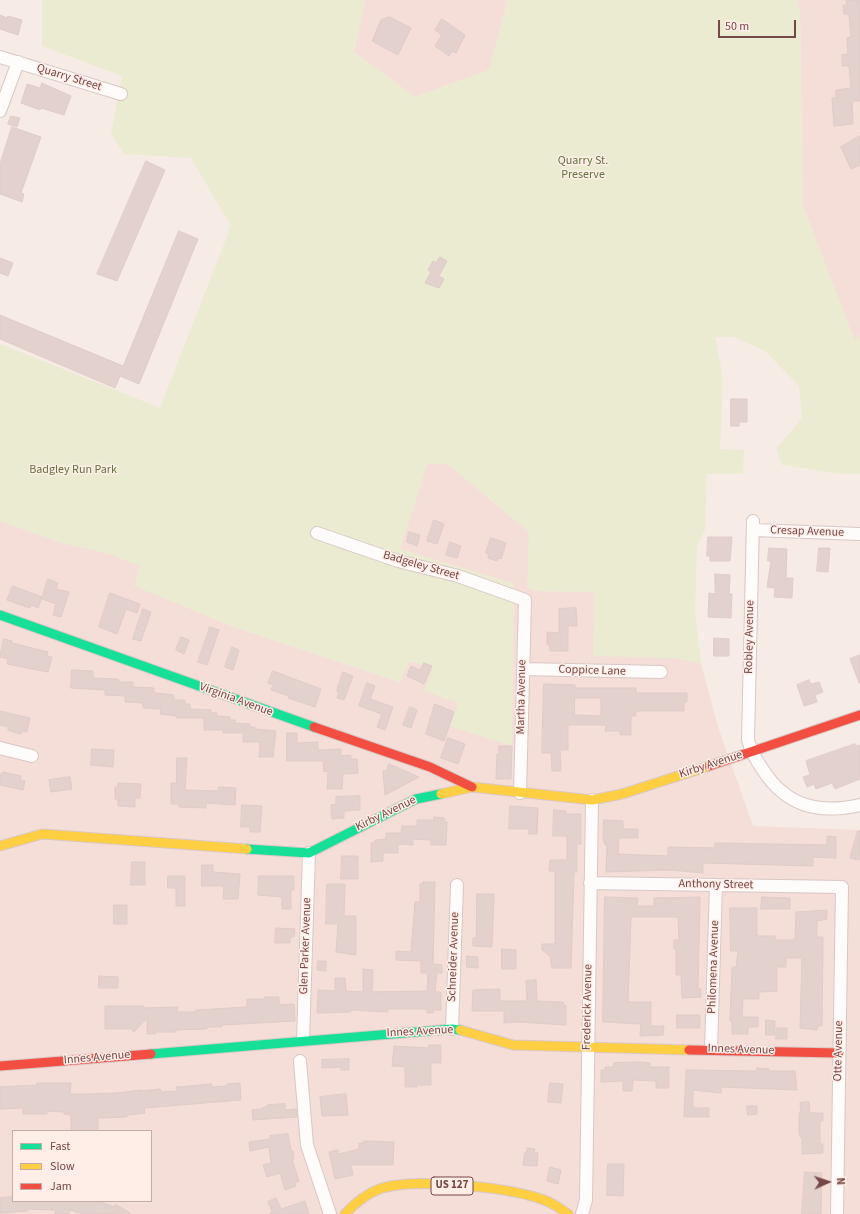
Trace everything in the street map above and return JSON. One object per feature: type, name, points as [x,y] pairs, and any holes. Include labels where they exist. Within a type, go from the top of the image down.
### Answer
[{"type":"street","name":"Quarry Street","points":[[0,57],[121,94]]},
{"type":"street","points":[[0,111],[18,62]]},
{"type":"street","name":"Cresap Avenue","points":[[753,526],[860,534]]},
{"type":"street","name":"Robley Avenue","points":[[751,753],[748,740],[753,526]]},
{"type":"street","name":"Badgeley Street","points":[[317,533],[398,561],[458,576],[525,600]]},
{"type":"street","name":"Martha Avenue","points":[[520,793],[525,600]]},
{"type":"street","name":"Virginia Avenue","points":[[0,615],[233,699],[430,767],[472,787]]},
{"type":"street","name":"Coppice Lane","points":[[523,669],[661,672]]},
{"type":"street","name":"Kirby Avenue","points":[[309,853],[416,799],[472,787],[592,800],[622,794],[751,753],[860,715]]},
{"type":"street","points":[[0,748],[32,756]]},
{"type":"street","points":[[751,753],[769,779],[782,793],[801,805],[822,809],[842,809],[860,805]]},
{"type":"street","name":"Frederick Avenue","points":[[582,1214],[586,1200],[587,1047],[592,800]]},
{"type":"street","points":[[0,846],[42,834],[309,853]]},
{"type":"street","name":"Glen Parker Avenue","points":[[303,1040],[309,853]]},
{"type":"street","name":"Anthony Street","points":[[590,883],[842,887]]},
{"type":"street","name":"Schneider Avenue","points":[[452,1029],[456,885]]},
{"type":"street","name":"Philomena Avenue","points":[[711,1050],[716,885]]},
{"type":"street","name":"Otte Avenue","points":[[837,1214],[842,887]]},
{"type":"street","name":"Innes Avenue","points":[[0,1066],[452,1029],[474,1033],[513,1044],[547,1047],[839,1053]]},
{"type":"street","points":[[300,1061],[307,1145],[330,1214]]},
{"type":"street","name":"US 127","points":[[345,1214],[371,1193],[383,1188],[417,1185],[452,1186],[527,1195],[547,1202],[568,1214]]},
{"type":"shaded area","points":[[365,0],[508,0],[489,70],[415,97],[354,52]]},
{"type":"shaded area","points":[[797,0],[860,0],[860,335],[855,342],[803,206],[800,14]]},
{"type":"shaded area","points":[[427,464],[448,464],[529,532],[528,587],[536,591],[595,592],[674,658],[701,663],[718,727],[753,826],[860,830],[860,1214],[0,1214],[0,521],[62,543],[107,553],[141,566],[135,585],[234,627],[400,682],[409,661],[433,668],[458,703],[511,746],[514,584],[400,549]]},
{"type":"green space","points":[[42,0],[365,0],[354,52],[415,97],[489,70],[508,0],[797,0],[800,14],[803,206],[855,342],[860,335],[860,474],[840,474],[782,465],[776,449],[802,418],[799,386],[765,351],[734,337],[715,337],[723,378],[720,449],[744,450],[743,474],[707,474],[705,530],[697,546],[695,610],[701,663],[674,658],[593,656],[595,592],[536,591],[527,587],[529,532],[448,464],[427,464],[400,549],[514,584],[512,746],[450,726],[458,703],[424,691],[433,668],[409,661],[400,682],[234,627],[134,586],[140,566],[107,553],[62,543],[0,521],[0,344],[160,408],[231,226],[191,158],[124,154],[111,134],[122,76],[42,46]]},
{"type":"building","points":[[846,0],[860,0],[860,101],[852,101],[853,124],[834,126],[832,98],[836,98],[836,90],[851,88],[849,66],[842,66],[842,55],[848,54],[847,38],[851,37],[849,14],[844,14],[843,5],[847,5]]},
{"type":"building","points":[[0,15],[7,18],[8,16],[22,20],[18,35],[0,29]]},
{"type":"building","points":[[390,17],[411,28],[398,55],[372,41],[381,20]]},
{"type":"building","points":[[442,19],[465,35],[456,53],[452,51],[449,56],[435,46],[442,35],[435,30]]},
{"type":"building","points":[[42,83],[71,96],[64,115],[41,108],[40,110],[21,103],[27,84],[40,88]]},
{"type":"building","points":[[11,116],[20,118],[17,127],[8,124]]},
{"type":"building","points":[[12,127],[41,137],[21,193],[24,194],[22,202],[0,194],[0,164]]},
{"type":"building","points":[[860,136],[860,165],[851,169],[841,147]]},
{"type":"building","points":[[146,161],[165,170],[117,281],[97,274]]},
{"type":"building","points":[[179,231],[198,239],[139,384],[120,376],[115,388],[0,339],[0,315],[123,366]]},
{"type":"building","points":[[440,257],[447,261],[439,276],[444,279],[439,288],[425,283],[431,272],[428,270],[433,261],[436,263]]},
{"type":"building","points":[[0,258],[13,263],[8,276],[0,273]]},
{"type":"building","points":[[731,399],[747,399],[747,422],[739,422],[739,426],[731,426]]},
{"type":"building","points":[[434,520],[444,524],[437,544],[427,541]]},
{"type":"building","points":[[409,532],[420,535],[417,546],[407,542]]},
{"type":"building","points":[[708,537],[732,537],[730,561],[710,561],[710,556],[707,556]]},
{"type":"building","points":[[491,538],[506,543],[501,559],[498,558],[497,561],[488,558],[489,555],[486,553]]},
{"type":"building","points":[[450,542],[461,546],[457,558],[446,555]]},
{"type":"building","points":[[769,548],[787,549],[786,578],[793,578],[792,598],[774,597],[775,588],[767,587],[771,561],[768,561]]},
{"type":"building","points":[[819,548],[830,548],[828,572],[817,571]]},
{"type":"building","points":[[715,574],[730,575],[729,594],[732,594],[731,618],[708,617],[709,593],[715,594]]},
{"type":"building","points":[[48,579],[58,583],[56,589],[69,592],[61,617],[53,615],[56,604],[42,599]]},
{"type":"building","points":[[13,586],[42,597],[38,608],[31,605],[30,608],[7,600]]},
{"type":"building","points":[[110,593],[140,604],[137,613],[126,609],[117,634],[99,627]]},
{"type":"building","points":[[576,608],[577,626],[568,626],[568,651],[550,651],[550,645],[547,645],[547,632],[559,633],[559,609]]},
{"type":"building","points":[[143,609],[151,612],[141,641],[133,639]]},
{"type":"building","points":[[210,627],[219,630],[207,665],[198,662]]},
{"type":"building","points":[[181,637],[189,640],[184,654],[176,650]]},
{"type":"building","points":[[714,638],[729,639],[729,656],[714,656]]},
{"type":"building","points":[[4,639],[12,641],[12,643],[48,652],[47,656],[52,657],[48,672],[7,664],[8,659],[0,657]]},
{"type":"building","points":[[232,647],[239,650],[233,670],[225,667]]},
{"type":"building","points":[[860,655],[860,683],[859,683],[850,659]]},
{"type":"building","points":[[424,663],[432,666],[424,684],[407,676],[411,666],[420,670]]},
{"type":"building","points":[[72,670],[93,671],[93,678],[116,679],[119,680],[119,682],[133,682],[133,687],[154,688],[154,692],[156,693],[174,695],[174,700],[185,700],[185,704],[190,704],[190,709],[211,710],[211,713],[217,713],[217,716],[230,717],[230,720],[235,720],[235,723],[250,724],[250,727],[255,727],[255,729],[276,731],[273,757],[259,757],[260,742],[243,742],[243,733],[223,733],[223,730],[204,730],[204,718],[177,718],[177,716],[160,714],[161,709],[143,708],[143,703],[125,702],[125,696],[105,695],[105,690],[71,688]]},
{"type":"building","points":[[273,671],[321,689],[315,707],[288,698],[289,696],[271,690],[273,685],[268,683]]},
{"type":"building","points":[[343,672],[353,676],[344,700],[337,698],[339,691],[337,691]]},
{"type":"building","points":[[809,680],[811,684],[819,682],[823,692],[815,695],[817,702],[804,706],[797,685]]},
{"type":"building","points":[[367,683],[375,686],[370,699],[393,707],[385,730],[377,727],[382,714],[359,706]]},
{"type":"building","points":[[544,684],[575,685],[575,688],[636,688],[636,693],[687,693],[687,702],[684,702],[684,711],[636,711],[636,716],[631,716],[631,735],[620,735],[620,731],[605,731],[606,725],[568,725],[568,750],[560,750],[561,771],[552,771],[551,753],[542,753]],"holes":[[[575,698],[601,698],[601,716],[575,715]]]},
{"type":"building","points":[[435,704],[454,712],[444,741],[426,734]]},
{"type":"building","points":[[410,707],[417,710],[411,728],[403,725]]},
{"type":"building","points":[[0,711],[30,718],[27,732],[22,731],[21,734],[13,732],[8,730],[8,727],[0,725]]},
{"type":"building","points":[[287,733],[297,733],[297,743],[318,742],[318,750],[341,749],[341,756],[351,755],[351,759],[357,759],[358,773],[343,774],[342,789],[327,789],[328,771],[324,772],[323,761],[287,761]]},
{"type":"building","points":[[448,738],[465,744],[458,764],[441,758]]},
{"type":"building","points":[[855,744],[856,746],[860,745],[860,779],[835,789],[832,783],[816,789],[814,784],[807,787],[803,777],[810,775],[806,761]]},
{"type":"building","points":[[499,746],[512,746],[511,779],[496,779],[497,754],[499,754]]},
{"type":"building","points":[[92,749],[114,750],[113,767],[91,765]]},
{"type":"building","points":[[177,758],[187,758],[185,790],[218,791],[218,787],[236,788],[235,805],[206,803],[206,808],[179,807],[179,804],[171,804],[171,783],[176,783]]},
{"type":"building","points":[[389,764],[419,777],[385,795],[383,771],[386,771]]},
{"type":"building","points":[[3,772],[21,776],[20,780],[25,781],[23,790],[0,785],[0,774]]},
{"type":"building","points":[[70,777],[72,789],[51,792],[49,780]]},
{"type":"building","points":[[118,783],[141,784],[140,798],[135,798],[135,807],[118,806],[118,799],[115,799],[115,787],[118,787]]},
{"type":"building","points":[[360,796],[360,810],[344,811],[344,818],[332,819],[331,805],[336,804],[336,797]]},
{"type":"building","points":[[242,805],[262,806],[260,832],[250,832],[250,827],[241,827]]},
{"type":"building","points":[[510,806],[538,808],[537,834],[528,834],[529,829],[509,829]]},
{"type":"building","points":[[554,810],[566,811],[566,814],[581,814],[581,844],[577,844],[577,872],[574,872],[571,968],[552,968],[550,956],[542,950],[542,944],[555,944],[555,871],[549,871],[550,860],[567,860],[567,836],[553,836]]},
{"type":"building","points":[[434,817],[444,818],[445,822],[447,822],[446,845],[431,845],[431,840],[413,839],[413,845],[398,844],[398,853],[383,853],[383,861],[371,862],[371,843],[375,843],[375,840],[386,839],[386,833],[401,833],[402,826],[417,826],[417,820],[434,820]]},
{"type":"building","points":[[604,820],[623,821],[623,829],[638,829],[638,838],[619,838],[618,854],[668,856],[668,847],[715,848],[715,843],[827,845],[827,836],[836,837],[836,858],[813,857],[813,866],[703,863],[703,873],[670,870],[606,872],[607,845],[605,845],[603,837]]},
{"type":"building","points":[[858,831],[860,831],[859,860],[850,858]]},
{"type":"building","points":[[342,856],[358,856],[358,879],[341,879]]},
{"type":"building","points":[[132,862],[145,862],[145,885],[131,885]]},
{"type":"building","points":[[202,865],[213,865],[213,872],[240,874],[238,899],[223,899],[224,886],[202,886]]},
{"type":"building","points":[[168,876],[185,876],[185,906],[176,906],[176,888],[168,888]]},
{"type":"building","points":[[259,876],[294,876],[294,890],[291,890],[291,909],[282,909],[282,897],[258,895]]},
{"type":"building","points":[[423,882],[435,882],[433,964],[442,965],[442,973],[437,973],[435,992],[441,992],[441,1010],[434,1010],[433,1013],[427,1013],[427,1009],[388,1009],[388,1012],[351,1010],[351,1012],[317,1013],[318,990],[335,991],[335,978],[345,978],[346,991],[363,992],[363,969],[373,970],[372,992],[427,991],[428,973],[421,973],[421,961],[396,960],[396,951],[411,952],[415,902],[420,902],[420,884],[423,884]]},
{"type":"building","points":[[327,884],[345,884],[344,916],[356,916],[356,955],[336,952],[338,924],[326,924]]},
{"type":"building","points":[[477,894],[494,894],[492,947],[473,946],[473,938],[476,938]]},
{"type":"building","points":[[605,897],[638,898],[637,906],[654,906],[654,898],[700,897],[698,989],[701,989],[701,997],[682,998],[681,975],[676,975],[676,949],[674,949],[674,940],[679,940],[678,917],[631,917],[628,1002],[651,1002],[651,1026],[664,1026],[663,1035],[640,1036],[641,1024],[603,1022]]},
{"type":"building","points":[[762,897],[790,898],[790,909],[761,909]]},
{"type":"building","points":[[114,905],[127,905],[127,924],[114,924]]},
{"type":"building","points":[[730,908],[757,908],[757,936],[775,936],[775,940],[795,940],[796,912],[827,910],[827,919],[817,921],[817,937],[823,937],[823,945],[822,1026],[818,1026],[817,1030],[800,1028],[802,958],[786,958],[786,967],[777,967],[777,991],[759,992],[759,999],[743,999],[742,1017],[758,1017],[758,1027],[748,1027],[748,1034],[732,1034],[732,1021],[730,1021],[732,967],[736,967],[738,951],[731,951]]},
{"type":"building","points":[[276,928],[295,929],[294,937],[290,937],[290,943],[275,943]]},
{"type":"building","points":[[502,949],[516,950],[516,969],[502,969]]},
{"type":"building","points":[[467,956],[478,957],[478,968],[467,967]]},
{"type":"building","points":[[318,961],[326,961],[326,971],[317,970]]},
{"type":"building","points":[[99,976],[118,977],[118,988],[99,988]]},
{"type":"building","points":[[536,980],[537,1001],[563,1002],[564,1005],[566,1005],[566,1025],[518,1022],[504,1023],[504,1011],[472,1011],[473,990],[500,989],[500,1001],[527,1001],[526,981]]},
{"type":"building","points":[[265,997],[279,997],[279,1005],[294,1004],[295,1021],[222,1025],[222,1027],[207,1027],[207,1029],[176,1030],[176,1032],[155,1032],[155,1034],[147,1034],[147,1018],[134,1032],[131,1029],[105,1029],[105,1006],[144,1006],[144,1008],[178,1007],[177,1012],[196,1012],[196,1010],[247,1007],[247,999],[265,999]]},
{"type":"building","points":[[677,1015],[700,1015],[700,1028],[677,1028]]},
{"type":"building","points":[[766,1020],[775,1021],[775,1035],[766,1035]]},
{"type":"building","points":[[777,1028],[787,1028],[787,1039],[776,1039]]},
{"type":"building","points":[[429,1045],[441,1045],[441,1063],[431,1063],[431,1085],[405,1087],[405,1067],[392,1066],[394,1046],[429,1048]]},
{"type":"building","points":[[349,1059],[349,1070],[341,1070],[341,1067],[322,1068],[322,1060]]},
{"type":"building","points":[[614,1063],[650,1063],[650,1067],[669,1067],[669,1088],[656,1088],[656,1081],[633,1080],[632,1091],[623,1091],[623,1081],[601,1082],[601,1070],[605,1070],[605,1067],[613,1067]]},
{"type":"building","points":[[757,1068],[769,1069],[769,1071],[795,1071],[797,1090],[721,1087],[721,1093],[693,1090],[693,1108],[709,1108],[709,1117],[684,1117],[686,1070],[757,1071]]},
{"type":"building","points":[[37,1083],[71,1083],[70,1094],[87,1094],[160,1089],[161,1092],[177,1091],[176,1087],[212,1084],[212,1087],[240,1083],[241,1100],[144,1108],[145,1113],[127,1115],[127,1117],[98,1118],[98,1130],[71,1130],[71,1115],[64,1114],[64,1112],[47,1111],[47,1114],[23,1114],[23,1108],[0,1109],[0,1087],[37,1085]]},
{"type":"building","points":[[550,1083],[563,1084],[561,1103],[548,1102]]},
{"type":"building","points":[[346,1094],[348,1115],[322,1116],[320,1097]]},
{"type":"building","points":[[809,1102],[810,1113],[823,1113],[823,1121],[820,1121],[820,1144],[823,1144],[823,1153],[802,1154],[802,1139],[799,1134],[799,1113],[801,1113],[800,1103]]},
{"type":"building","points":[[285,1104],[285,1110],[296,1109],[297,1117],[253,1120],[252,1110],[261,1109],[268,1105]]},
{"type":"building","points":[[747,1106],[757,1106],[757,1114],[748,1115]]},
{"type":"building","points":[[288,1134],[291,1151],[293,1151],[294,1159],[292,1159],[299,1181],[295,1183],[296,1186],[285,1190],[280,1173],[267,1177],[263,1165],[271,1163],[269,1147],[250,1151],[249,1142],[270,1139],[270,1136]]},
{"type":"building","points":[[364,1141],[394,1142],[393,1165],[351,1165],[353,1175],[335,1179],[329,1152],[338,1150],[339,1154],[359,1149],[359,1143],[364,1143]]},
{"type":"building","points":[[527,1148],[535,1149],[534,1153],[538,1153],[537,1166],[523,1165]]},
{"type":"building","points":[[608,1164],[624,1164],[623,1196],[607,1195]]},
{"type":"building","points":[[550,1167],[561,1170],[558,1184],[547,1181]]},
{"type":"building","points":[[805,1172],[822,1173],[821,1214],[802,1214]]},
{"type":"building","points":[[12,1197],[12,1202],[101,1202],[114,1207],[115,1204],[130,1213],[83,1214],[70,1210],[69,1214],[55,1214],[56,1210],[28,1209],[28,1211],[0,1213],[0,1198]]},
{"type":"building","points":[[276,1198],[281,1209],[305,1201],[309,1214],[270,1214],[272,1211],[268,1202]]},
{"type":"traffic: fast","points":[[0,615],[314,727]]},
{"type":"traffic: fast","points":[[247,849],[309,853],[416,799],[441,794]]},
{"type":"traffic: fast","points":[[151,1054],[452,1029],[460,1030]]},
{"type":"traffic: slow","points":[[441,794],[472,787],[592,800],[622,794],[709,766]]},
{"type":"traffic: slow","points":[[0,846],[42,834],[247,849]]},
{"type":"traffic: slow","points":[[460,1030],[513,1045],[689,1050]]},
{"type":"traffic: slow","points":[[345,1214],[362,1199],[377,1190],[398,1185],[418,1184],[464,1185],[509,1191],[529,1195],[547,1201],[568,1214]]},
{"type":"traffic: jam","points":[[709,766],[860,715]]},
{"type":"traffic: jam","points":[[314,727],[430,767],[472,787]]},
{"type":"traffic: jam","points":[[689,1050],[839,1053]]},
{"type":"traffic: jam","points":[[0,1066],[151,1054]]},
{"type":"park label","name":"Quarry St. Preserve","points":[[583,168]]},
{"type":"park label","name":"Badgley Run Park","points":[[73,470]]}]
